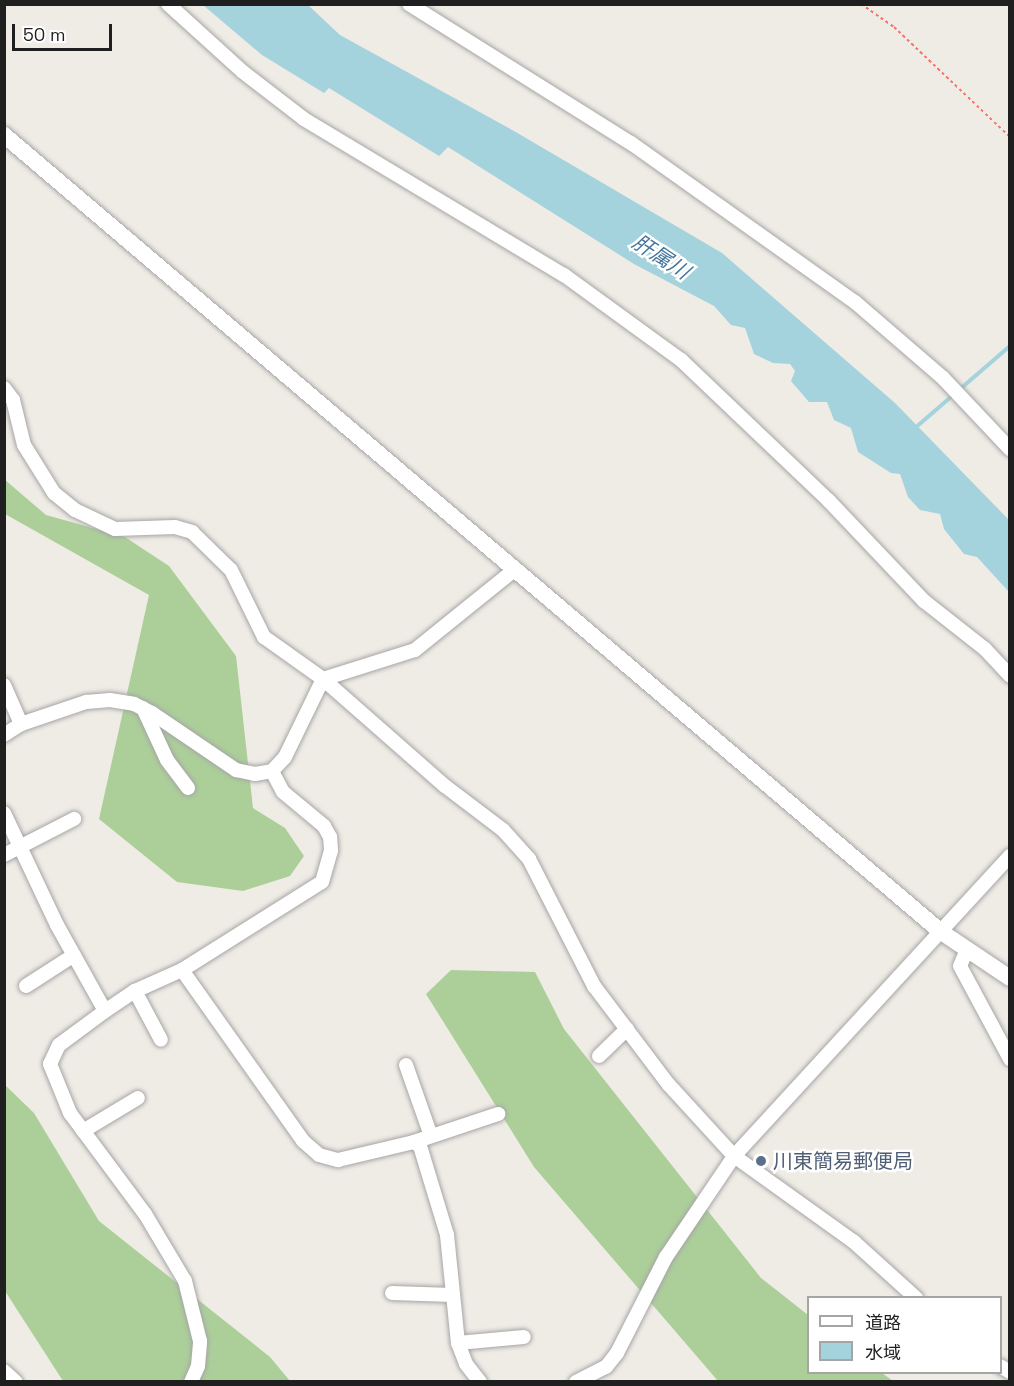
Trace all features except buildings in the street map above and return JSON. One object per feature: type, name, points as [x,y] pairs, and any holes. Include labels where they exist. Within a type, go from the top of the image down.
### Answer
[{"type":"street","points":[[168,4],[243,72],[304,119],[564,275],[681,360],[829,501],[924,601],[985,649],[1010,676]]},
{"type":"street","points":[[409,4],[632,143],[846,295],[906,343],[1010,449]]},
{"type":"street","points":[[4,135],[940,931],[1010,978]]},
{"type":"street","points":[[4,388],[14,400],[24,445],[54,493],[75,510],[115,529],[175,527],[192,532],[231,570],[264,637],[323,679],[445,786],[503,830],[529,859],[594,986],[669,1085],[734,1156],[854,1242],[914,1296]]},
{"type":"street","points":[[4,735],[21,724],[86,702],[110,700],[143,708],[236,770],[255,774],[272,771],[285,757],[323,679],[415,651],[514,570]]},
{"type":"street","points":[[4,685],[21,724]]},
{"type":"street","points":[[143,708],[166,760],[188,788]]},
{"type":"street","points":[[191,1382],[198,1366],[200,1341],[185,1281],[145,1214],[70,1113],[50,1064],[59,1045],[135,990],[182,970],[322,882],[331,850],[330,837],[324,826],[283,792],[272,771]]},
{"type":"street","points":[[4,813],[74,955],[105,1011]]},
{"type":"street","points":[[4,855],[74,819]]},
{"type":"street","points":[[576,1382],[606,1368],[617,1353],[666,1257],[734,1156],[1010,856]]},
{"type":"street","points":[[967,949],[960,966],[1010,1059]]},
{"type":"street","points":[[26,986],[74,955]]},
{"type":"street","points":[[182,970],[303,1141],[319,1155],[338,1160],[414,1142],[498,1114]]},
{"type":"street","points":[[135,990],[161,1040]]},
{"type":"street","points":[[599,1056],[627,1029]]},
{"type":"street","points":[[406,1065],[431,1136]]},
{"type":"street","points":[[83,1131],[138,1098]]},
{"type":"street","points":[[414,1142],[420,1146],[447,1235],[458,1343],[466,1364],[480,1382]]},
{"type":"street","points":[[392,1293],[453,1295]]},
{"type":"street","points":[[458,1343],[524,1337]]},
{"type":"street","points":[[4,1371],[16,1382]]},
{"type":"path","points":[[861,4],[894,27],[1010,137]]},
{"type":"green space","points":[[4,479],[46,515],[125,537],[169,566],[236,656],[253,808],[285,828],[304,856],[290,876],[243,891],[177,882],[99,819],[149,595],[5,514]]},
{"type":"green space","points":[[451,970],[535,972],[564,1029],[761,1278],[807,1314],[807,1374],[883,1374],[893,1381],[718,1381],[534,1167],[426,994]]},
{"type":"green space","points":[[5,1085],[34,1113],[99,1221],[270,1357],[290,1381],[63,1381],[5,1291]]},
{"type":"water","name":"肝属川","points":[[203,5],[308,5],[340,35],[514,131],[722,253],[895,403],[1009,520],[1009,592],[977,557],[964,554],[944,529],[940,514],[920,510],[908,497],[900,474],[891,473],[858,452],[851,428],[834,420],[827,402],[809,402],[791,381],[795,371],[790,364],[773,363],[754,354],[745,328],[731,325],[714,306],[634,264],[448,147],[439,156],[329,88],[324,93],[262,55]]},
{"type":"waterway","points":[[915,428],[1010,346]]},
{"type":"place","name":"川東簡易郵便局","points":[[761,1161]]}]
